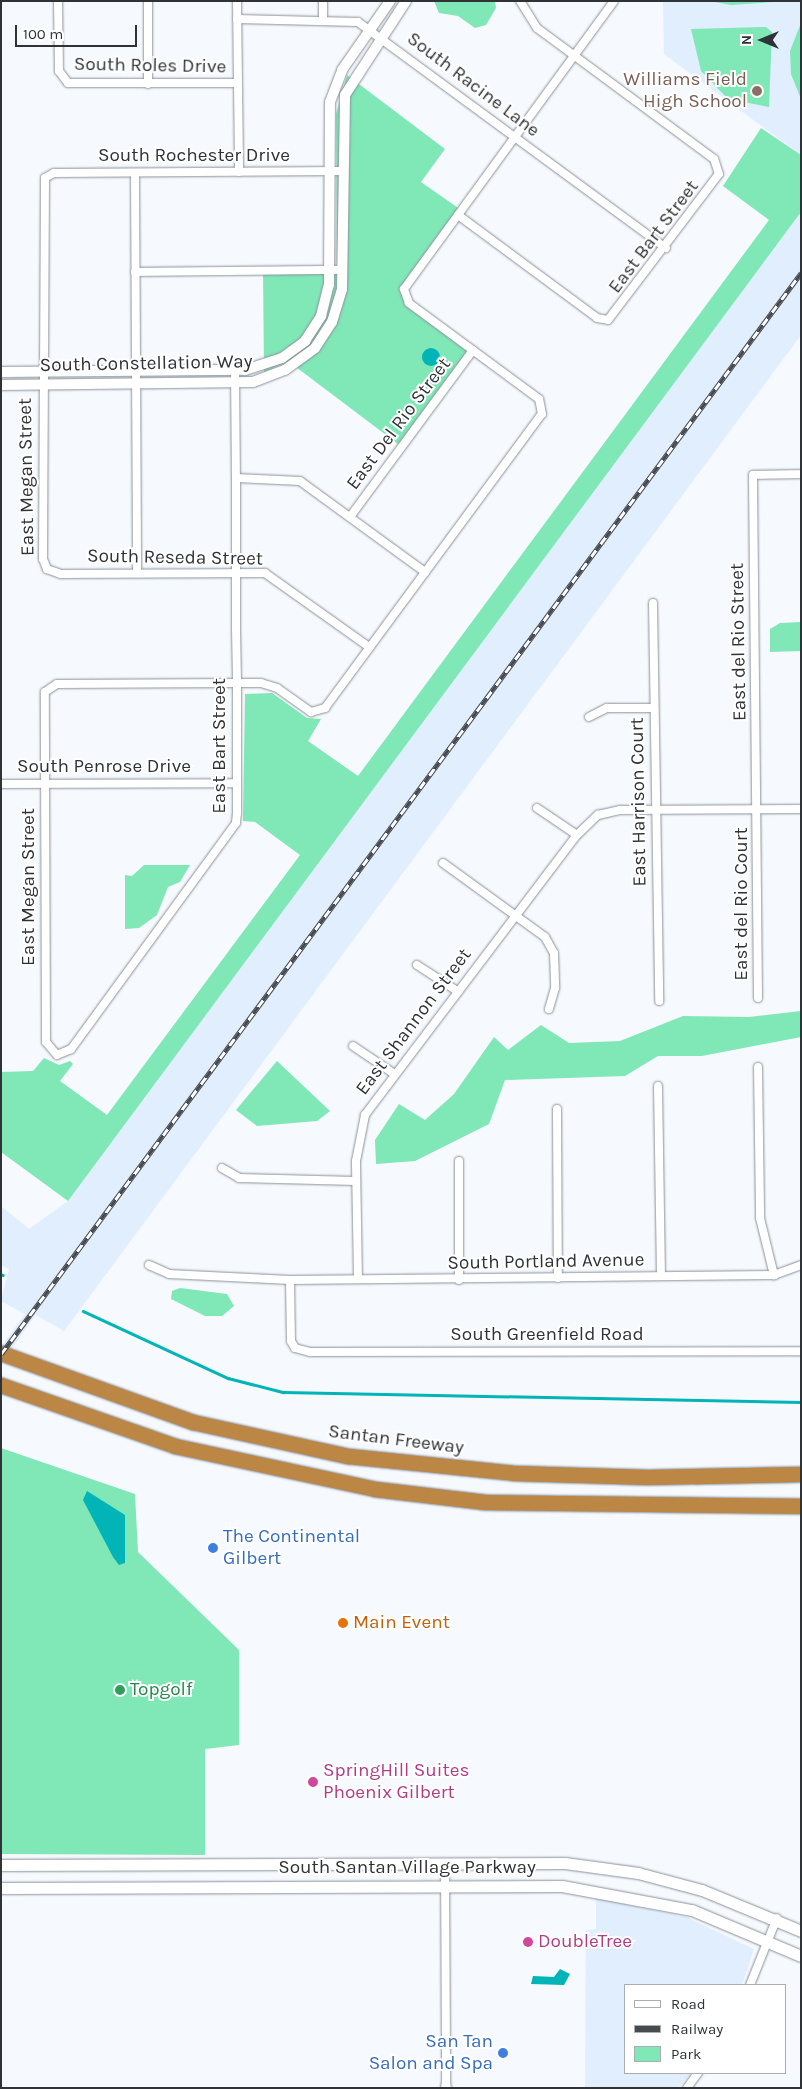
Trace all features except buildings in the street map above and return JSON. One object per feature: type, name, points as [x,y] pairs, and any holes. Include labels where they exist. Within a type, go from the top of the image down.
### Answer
[{"type":"highway","name":"Santan Freeway","points":[[1,1353],[193,1422],[348,1456],[514,1474],[648,1478],[801,1474]]},
{"type":"highway","points":[[1,1385],[175,1446],[375,1489],[485,1502],[801,1506]]},
{"type":"main road","points":[[198,1864],[198,1886]]},
{"type":"main road","name":"South Santan Village Parkway","points":[[1,1865],[445,1864],[606,1867],[702,1890],[777,1918],[801,1931]]},
{"type":"main road","name":"South Santan Village Parkway","points":[[1,1888],[562,1886],[607,1892],[692,1910],[769,1939],[801,1956]]},
{"type":"street","name":"South Roles Drive","points":[[58,1],[59,71],[63,80],[148,84],[238,83]]},
{"type":"street","points":[[148,1],[148,84]]},
{"type":"street","points":[[237,1],[238,172]]},
{"type":"street","points":[[323,1],[323,19]]},
{"type":"street","name":"South Constellation Way","points":[[1,372],[235,370],[264,366],[304,341],[327,300],[330,271],[328,172],[330,102],[342,70],[390,1]]},
{"type":"street","name":"South Constellation Way","points":[[1,384],[235,383],[274,376],[315,348],[338,307],[343,269],[342,171],[345,95],[380,36],[406,1]]},
{"type":"street","points":[[520,1],[534,25],[575,56]]},
{"type":"street","points":[[237,683],[272,686],[308,711],[319,712],[369,648],[540,417],[543,405],[409,303],[404,294],[406,285],[614,1]]},
{"type":"street","name":"South Racine Lane","points":[[237,19],[353,21],[370,30],[666,248]]},
{"type":"street","name":"East Bart Street","points":[[458,215],[597,318],[608,320],[718,179],[720,168],[714,159],[575,56]]},
{"type":"street","name":"South Rochester Drive","points":[[47,176],[135,173],[342,171]]},
{"type":"street","points":[[135,173],[137,572]]},
{"type":"street","name":"East Megan Street","points":[[47,176],[41,187],[43,559],[47,569]]},
{"type":"street","points":[[135,272],[330,271],[343,269]]},
{"type":"street","name":"East Del Rio Street","points":[[350,517],[473,350]]},
{"type":"street","name":"East Bart Street","points":[[55,1054],[72,1050],[230,836],[237,820],[235,370]]},
{"type":"street","name":"East del Rio Street","points":[[758,809],[752,475],[801,474]]},
{"type":"street","points":[[236,478],[298,480],[425,572]]},
{"type":"street","name":"South Reseda Street","points":[[47,569],[61,574],[236,572],[273,576],[369,648]]},
{"type":"street","name":"East Harrison Court","points":[[653,603],[659,1000]]},
{"type":"street","name":"East Megan Street","points":[[55,1054],[46,1042],[44,698],[50,686],[237,683]]},
{"type":"street","points":[[589,717],[607,708],[654,708]]},
{"type":"street","name":"South Penrose Drive","points":[[1,784],[237,783]]},
{"type":"street","points":[[537,808],[577,835]]},
{"type":"street","name":"East del Rio Court","points":[[758,809],[758,998]]},
{"type":"street","name":"East Shannon Street","points":[[358,1279],[356,1181],[358,1140],[365,1115],[393,1073],[577,835],[598,815],[655,811],[801,809]]},
{"type":"street","points":[[443,863],[516,913],[545,937],[554,954],[555,988],[549,1009]]},
{"type":"street","points":[[417,965],[457,991]]},
{"type":"street","points":[[353,1046],[393,1073]]},
{"type":"street","points":[[758,1067],[760,1218],[774,1275]]},
{"type":"street","points":[[658,1086],[661,1276]]},
{"type":"street","points":[[557,1109],[558,1278]]},
{"type":"street","points":[[459,1161],[460,1280]]},
{"type":"street","points":[[222,1168],[239,1178],[356,1181]]},
{"type":"street","name":"South Portland Avenue","points":[[149,1265],[169,1274],[290,1280],[460,1280],[774,1275],[801,1265]]},
{"type":"street","name":"South Greenfield Road","points":[[290,1280],[295,1348],[310,1352],[801,1351]]},
{"type":"street","points":[[445,1864],[446,2086]]},
{"type":"street","points":[[750,1984],[777,1918]]},
{"type":"street","points":[[687,2088],[697,2074]]},
{"type":"shaded area","name":"Williams Field High School","points":[[663,1],[801,1],[801,155],[664,54]]},
{"type":"shaded area","points":[[801,212],[801,335],[64,1331],[36,1315],[1,1363],[1,1347],[25,1314],[1,1301],[9,1269],[1,1265],[1,1206],[29,1229],[68,1201]]},
{"type":"shaded area","points":[[596,1898],[686,1917],[754,1949],[742,1984],[624,1984],[624,2074],[690,2074],[678,2088],[585,2088],[586,1930],[596,1929]]},
{"type":"green space","points":[[434,1],[495,1],[496,8],[486,25],[475,28],[458,16],[439,13]]},
{"type":"green space","points":[[709,1],[787,1],[731,5]]},
{"type":"green space","points":[[801,23],[801,99],[791,74],[790,51]]},
{"type":"green space","points":[[766,27],[772,32],[769,107],[728,99],[701,71],[691,29]]},
{"type":"green space","points":[[347,75],[445,149],[421,182],[461,210],[406,285],[406,299],[473,350],[402,447],[288,361],[264,372],[263,271],[337,270],[336,114]]},
{"type":"green space","points":[[761,128],[801,155],[801,212],[68,1201],[1,1152],[1,1072],[33,1071],[44,1058],[59,1065],[70,1061],[73,1064],[60,1081],[107,1115],[300,855],[255,822],[243,821],[245,694],[272,693],[307,718],[321,719],[308,741],[358,776],[769,220],[723,186]]},
{"type":"green space","points":[[801,622],[801,651],[770,652],[770,629],[780,623]]},
{"type":"green space","points":[[144,865],[190,865],[180,882],[168,887],[157,915],[139,928],[125,929],[125,875],[132,876]]},
{"type":"green space","points":[[801,1011],[801,1037],[702,1056],[658,1056],[625,1076],[505,1080],[489,1124],[415,1161],[376,1164],[375,1140],[399,1104],[425,1120],[454,1094],[494,1037],[508,1050],[541,1025],[569,1043],[620,1041],[683,1016],[749,1017]]},
{"type":"green space","points":[[277,1061],[330,1111],[317,1121],[257,1126],[236,1110]]},
{"type":"green space","points":[[180,1288],[227,1294],[234,1306],[222,1316],[205,1316],[171,1299],[172,1291]]},
{"type":"green space","name":"Topgolf","points":[[1,1448],[135,1494],[138,1552],[239,1650],[239,1745],[205,1749],[205,1855],[1,1854]]},
{"type":"water","points":[[431,348],[439,353],[440,357],[435,365],[431,366],[423,361],[422,357],[427,349]]},
{"type":"water","points":[[87,1491],[125,1515],[125,1563],[119,1565],[113,1557],[83,1500]]},
{"type":"water","points":[[560,1969],[570,1974],[564,1985],[531,1984],[533,1976],[554,1977]]},
{"type":"waterway","points":[[83,1311],[228,1378],[283,1392],[801,1402]]},
{"type":"railway","points":[[1,1354],[801,273]]},
{"type":"place","name":"Williams Field High School","points":[[757,91]]},
{"type":"place","name":"The Continental Gilbert","points":[[213,1548]]},
{"type":"place","name":"Main Event","points":[[343,1623]]},
{"type":"place","name":"Topgolf","points":[[120,1690]]},
{"type":"place","name":"SpringHill Suites Phoenix Gilbert","points":[[313,1782]]},
{"type":"place","name":"DoubleTree","points":[[528,1942]]},
{"type":"place","name":"San Tan Salon and Spa","points":[[503,2053]]}]
